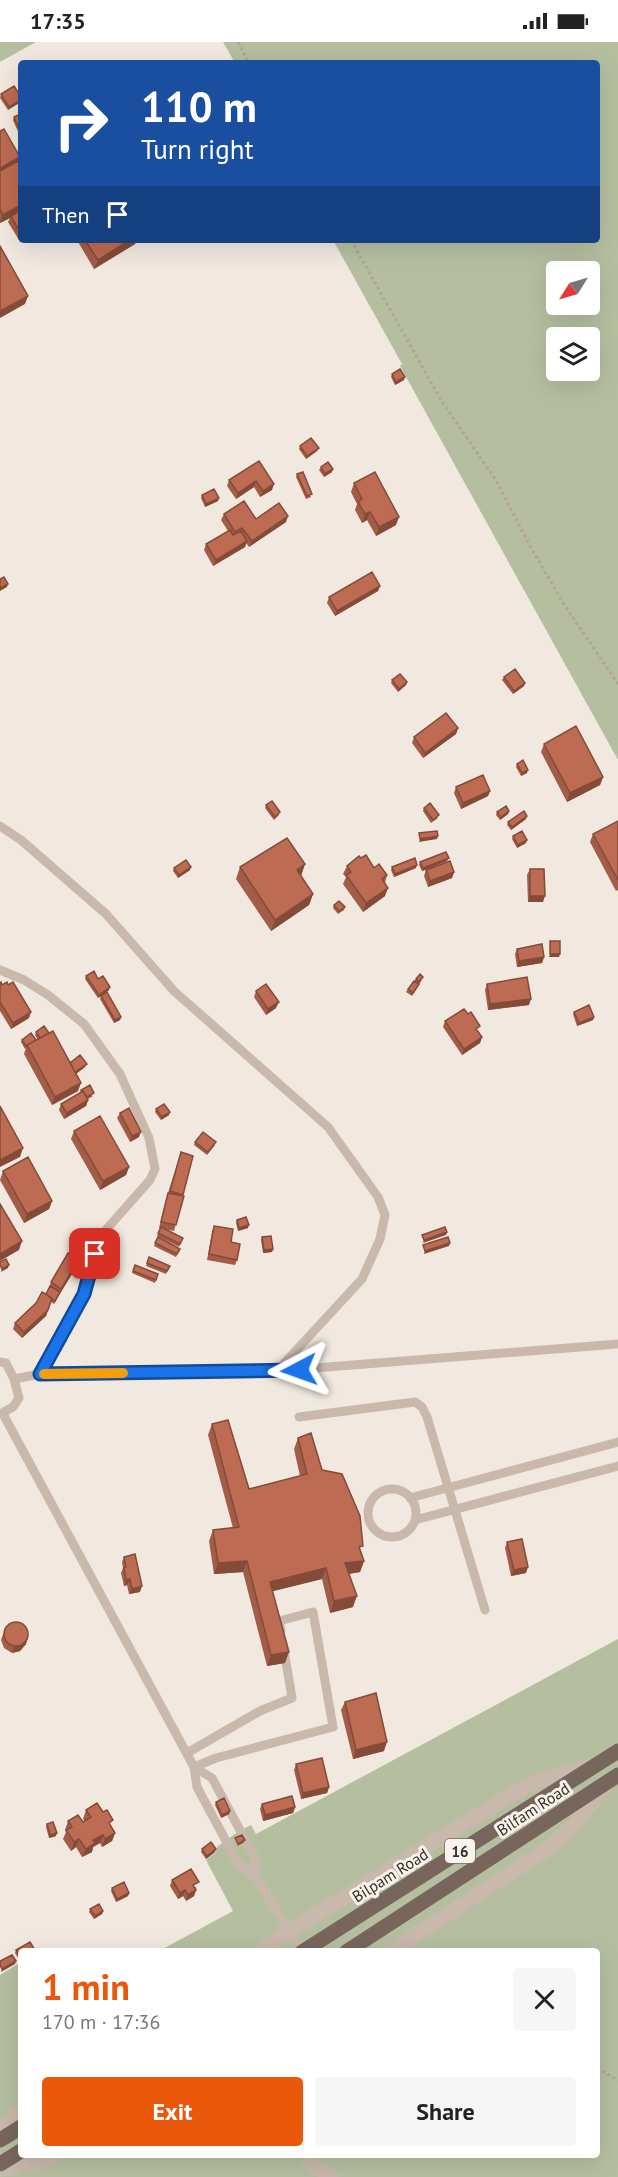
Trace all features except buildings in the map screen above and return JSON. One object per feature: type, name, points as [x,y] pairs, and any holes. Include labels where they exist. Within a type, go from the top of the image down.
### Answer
[{"type":"main road","name":"Bilpam Road","points":[[307,1948],[618,1751]]},
{"type":"main road","name":"Bilfam Road","points":[[352,1948],[614,1778]]},
{"type":"main road","points":[[0,2140],[18,2129]]},
{"type":"main road","points":[[0,2164],[18,2153]]},
{"type":"street","points":[[265,1948],[290,1930],[519,1790],[538,1781],[598,1763]]},
{"type":"street","points":[[396,1948],[550,1847],[571,1828],[614,1778]]},
{"type":"street","points":[[0,2131],[18,2114]]},
{"type":"street","points":[[0,2169],[50,2158]]},
{"type":"street","points":[[308,2165],[332,2177]]},
{"type":"lane","points":[[0,826],[21,840],[106,914],[174,991],[328,1127],[378,1197],[385,1215],[380,1239],[362,1279],[277,1371]]},
{"type":"lane","points":[[0,970],[24,980],[48,995],[84,1024],[120,1074],[149,1138],[155,1169],[150,1180],[104,1232],[95,1254],[84,1294],[40,1374]]},
{"type":"lane","points":[[14,1379],[40,1374],[277,1371],[618,1344]]},
{"type":"lane","points":[[0,1362],[6,1363],[14,1379],[19,1398],[13,1407],[1,1414],[187,1753],[194,1767],[197,1787],[234,1857],[239,1865],[256,1877],[299,1948]]},
{"type":"lane","points":[[299,1417],[415,1402],[422,1407],[456,1509],[485,1610]]},
{"type":"lane","points":[[410,1498],[618,1442]]},
{"type":"lane","points":[[415,1520],[618,1467]]},
{"type":"lane","points":[[384,1490],[400,1490],[410,1498],[415,1508],[415,1520],[403,1535],[388,1537],[374,1530],[368,1516],[371,1500],[384,1490]]},
{"type":"lane","points":[[187,1753],[260,1711],[292,1698],[279,1621],[314,1612],[333,1727],[216,1758],[194,1767]]},
{"type":"lane","points":[[194,1767],[212,1778],[255,1858],[256,1877]]},
{"type":"path","points":[[238,42],[247,60]]},
{"type":"path","points":[[353,243],[441,400],[498,482],[529,544],[563,603],[618,684]]},
{"type":"path","points":[[600,2070],[618,2080]]},
{"type":"green space","points":[[0,42],[36,42],[0,62]]},
{"type":"green space","points":[[223,42],[618,42],[618,760],[400,366],[402,364],[335,243],[600,243],[600,60],[233,60]]},
{"type":"green space","points":[[618,1639],[618,2177],[0,2177],[0,1975],[18,1964],[18,2158],[600,2158],[600,1948],[165,1948],[233,1911],[206,1860],[216,1852],[217,1847],[239,1831],[251,1825],[256,1834]]},
{"type":"slow traffic","points":[[44,1374],[123,1373]]},
{"type":"route","points":[[95,1254],[84,1294],[40,1374],[299,1370]]}]
